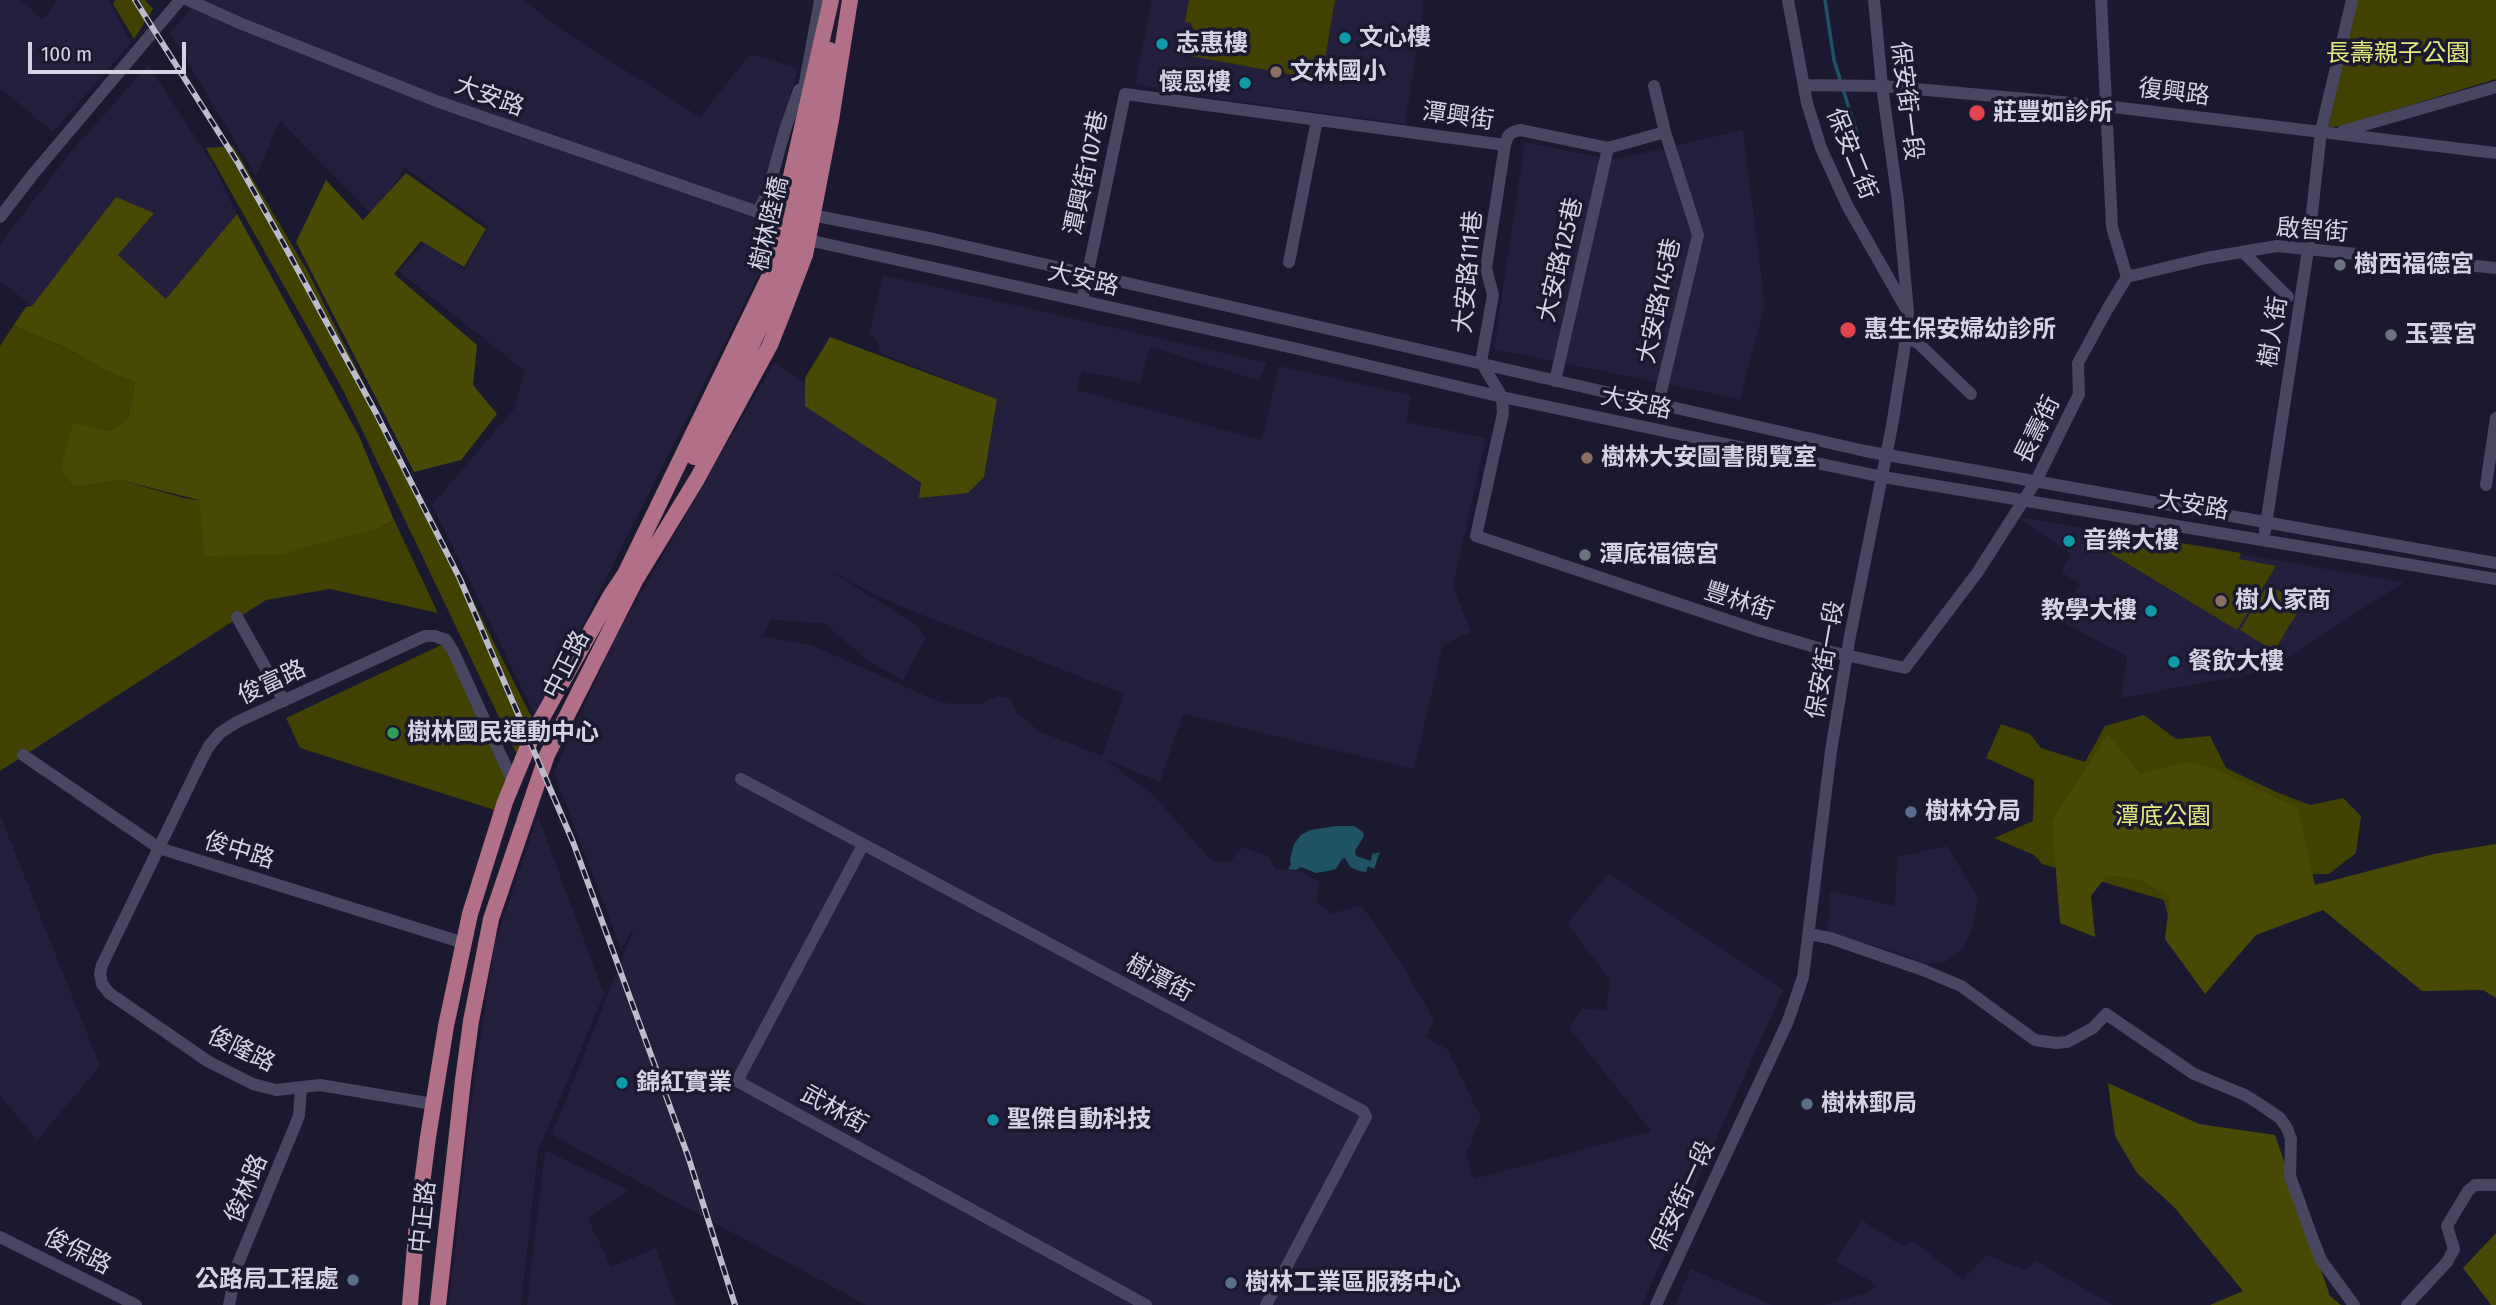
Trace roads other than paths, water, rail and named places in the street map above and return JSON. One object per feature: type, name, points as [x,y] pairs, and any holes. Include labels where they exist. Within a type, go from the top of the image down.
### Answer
[{"type":"main road","name":"樹林陸橋","points":[[797,152],[831,0]]},
{"type":"main road","name":"樹林陸橋","points":[[631,576],[733,383],[785,274],[841,0]]},
{"type":"main road","name":"中正路","points":[[410,1305],[417,1223],[446,1026],[470,914],[505,802],[534,732],[611,595],[631,576],[697,479],[770,345],[805,255],[831,120],[850,0]]},
{"type":"main road","name":"中正路","points":[[438,1305],[454,1149],[471,1021],[491,919],[547,755],[772,271],[797,152]]},
{"type":"main road","points":[[505,802],[527,811]]},
{"type":"street","points":[[0,217],[180,0]]},
{"type":"street","name":"大安路","points":[[188,0],[450,106],[781,219],[807,240],[1502,397],[1883,477],[2496,579]]},
{"type":"street","points":[[797,152],[804,77],[820,0]]},
{"type":"street","name":"保安二街","points":[[1788,0],[1804,85],[1821,148],[1847,205],[1908,311]]},
{"type":"street","name":"保安街一段","points":[[1657,1303],[1788,1021],[1802,977],[1822,808],[1847,655],[1887,456],[1908,311],[1874,0]]},
{"type":"street","points":[[2101,0],[2112,228],[2127,277]]},
{"type":"street","name":"樹人街","points":[[2265,539],[2308,250],[2321,131],[2352,0]]},
{"type":"street","points":[[758,212],[768,191],[785,130],[804,77]]},
{"type":"street","name":"復興路","points":[[1804,85],[1882,86],[2105,106],[2496,153]]},
{"type":"street","name":"大安路145巷","points":[[1654,86],[1665,132],[1698,235],[1658,404]]},
{"type":"street","points":[[2321,131],[2340,132],[2496,87]]},
{"type":"street","name":"潭興街","points":[[1125,94],[1505,145],[1508,136],[1520,131],[1608,148],[1665,132]]},
{"type":"street","name":"潭興街107巷","points":[[1082,301],[1125,94]]},
{"type":"street","points":[[1289,262],[1317,120]]},
{"type":"street","name":"大安路111巷","points":[[1481,362],[1493,295],[1486,268],[1505,145]]},
{"type":"street","name":"大安路125巷","points":[[1555,380],[1608,148]]},
{"type":"street","name":"大安路","points":[[781,219],[812,215],[929,238],[1887,456],[2496,563]]},
{"type":"street","name":"啟智街","points":[[2127,277],[2206,258],[2277,246],[2496,268]]},
{"type":"street","points":[[2243,252],[2288,298]]},
{"type":"street","name":"長壽街","points":[[1847,655],[1905,668],[1977,573],[2036,481],[2079,394],[2078,363],[2127,277]]},
{"type":"street","points":[[1906,338],[1918,343],[1970,394]]},
{"type":"street","points":[[1481,362],[1502,397]]},
{"type":"street","name":"豐林街","points":[[1502,397],[1503,413],[1476,536],[1758,630],[1847,655]]},
{"type":"street","points":[[2486,485],[2496,418]]},
{"type":"street","points":[[237,617],[284,701]]},
{"type":"street","name":"俊富路","points":[[100,974],[209,746],[220,733],[237,722],[425,636],[435,636],[446,640],[453,651],[513,782]]},
{"type":"street","name":"俊中路","points":[[23,755],[159,848],[464,943]]},
{"type":"street","name":"樹潭街","points":[[741,779],[1363,1111],[1366,1117],[1266,1305]]},
{"type":"street","name":"武林街","points":[[863,845],[737,1081],[1146,1305]]},
{"type":"street","points":[[1809,934],[1830,938],[1961,986],[2035,1040],[2067,1042],[2092,1028],[2106,1014],[2194,1074],[2262,1105],[2280,1118],[2287,1128],[2291,1139],[2290,1176],[2312,1237],[2321,1260],[2354,1305]]},
{"type":"street","name":"俊隆路","points":[[100,974],[102,984],[109,993],[209,1062],[253,1084],[276,1090],[320,1085],[433,1104]]},
{"type":"street","name":"俊林路","points":[[229,1305],[237,1266],[299,1116],[300,1088]]},
{"type":"street","points":[[2407,1305],[2447,1262],[2454,1249],[2447,1226],[2468,1191],[2475,1185],[2496,1185]]},
{"type":"street","name":"俊保路","points":[[0,1237],[136,1305]]},
{"type":"water","points":[[1354,826],[1363,832],[1364,836],[1355,851],[1356,856],[1371,861],[1372,854],[1380,852],[1374,869],[1368,866],[1366,872],[1359,871],[1350,867],[1345,858],[1336,869],[1323,872],[1316,873],[1301,867],[1296,870],[1288,869],[1294,844],[1301,835],[1310,830]]},
{"type":"waterway","points":[[1825,0],[1834,60],[1841,82]]},
{"type":"waterway","points":[[1843,89],[1858,137]]},
{"type":"railway","points":[[135,0],[238,163],[287,250],[376,413],[460,579],[573,842],[688,1156],[735,1305]]},
{"type":"place","name":"文心樓","points":[[1345,38]]},
{"type":"place","name":"志惠樓","points":[[1162,44]]},
{"type":"place","name":"文林國小","points":[[1276,72]]},
{"type":"place","name":"懷恩樓","points":[[1245,83]]},
{"type":"place","name":"莊豐如診所","points":[[1977,113]]},
{"type":"place","name":"樹西福德宮","points":[[2340,265]]},
{"type":"place","name":"惠生保安婦幼診所","points":[[1848,330]]},
{"type":"place","name":"玉雲宮","points":[[2391,335]]},
{"type":"place","name":"樹林大安圖書閱覽室","points":[[1587,458]]},
{"type":"place","name":"音樂大樓","points":[[2069,541]]},
{"type":"place","name":"潭底福德宮","points":[[1585,555]]},
{"type":"place","name":"樹人家商","points":[[2221,601]]},
{"type":"place","name":"教學大樓","points":[[2151,611]]},
{"type":"place","name":"餐飲大樓","points":[[2174,662]]},
{"type":"place","name":"樹林國民運動中心","points":[[393,733]]},
{"type":"place","name":"樹林分局","points":[[1911,812]]},
{"type":"place","name":"錦紅實業","points":[[622,1083]]},
{"type":"place","name":"樹林郵局","points":[[1807,1104]]},
{"type":"place","name":"聖傑自動科技","points":[[993,1120]]},
{"type":"place","name":"公路局工程處","points":[[353,1280]]},
{"type":"place","name":"樹林工業區服務中心","points":[[1231,1283]]},
{"type":"park label","name":"長壽親子公園","points":[[2398,54]]},
{"type":"park label","name":"潭底公園","points":[[2163,817]]}]
